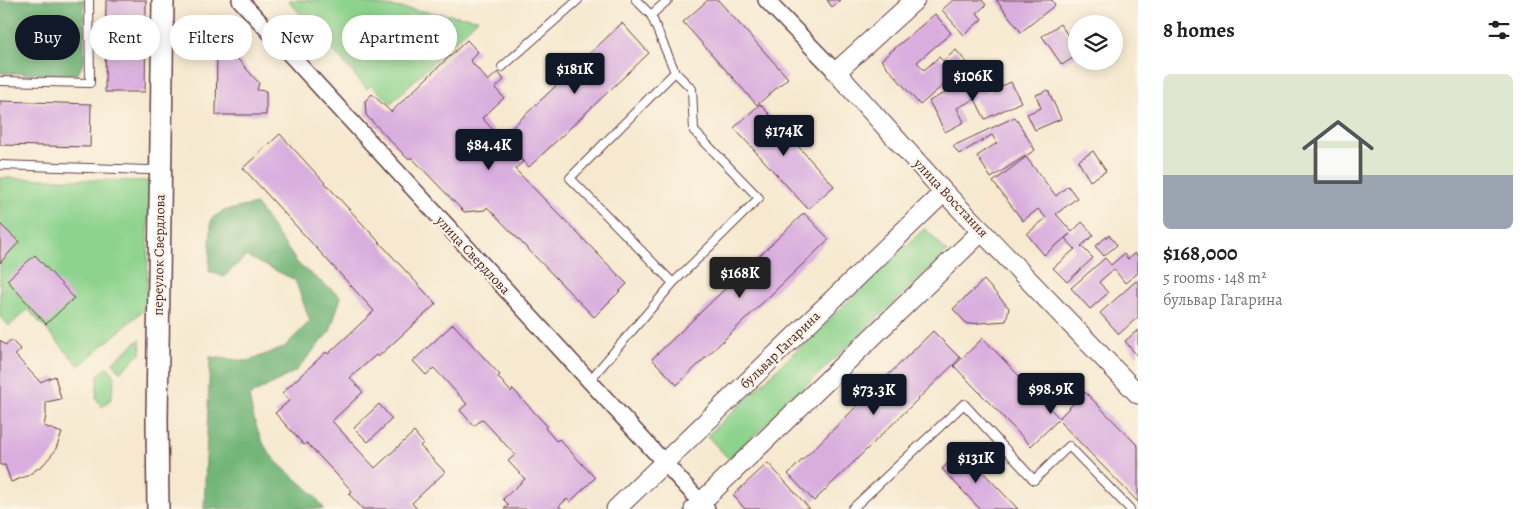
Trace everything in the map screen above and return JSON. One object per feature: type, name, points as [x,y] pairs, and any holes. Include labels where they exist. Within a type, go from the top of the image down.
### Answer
[{"type":"main road","name":"переулок Свердлова","points":[[158,509],[157,419],[163,0]]},
{"type":"street","name":"улица Свердлова","points":[[240,0],[664,463],[701,507]]},
{"type":"street","name":"улица Восстания","points":[[766,0],[836,72],[944,192],[1138,394]]},
{"type":"street","points":[[836,72],[915,0]]},
{"type":"street","name":"бульвар Гагарина","points":[[616,509],[944,192]]},
{"type":"street","points":[[701,507],[982,231]]},
{"type":"lane","points":[[0,81],[90,84],[89,0]]},
{"type":"lane","points":[[502,67],[578,0]]},
{"type":"lane","points":[[589,381],[673,283],[759,198],[694,131],[692,89],[675,72],[651,15],[636,0]]},
{"type":"lane","points":[[651,15],[668,0]]},
{"type":"lane","points":[[673,283],[570,178],[675,72]]},
{"type":"lane","points":[[0,164],[147,170],[160,168]]},
{"type":"lane","points":[[852,509],[964,404],[1034,480],[1069,446],[1130,509]]},
{"type":"green space","points":[[0,0],[84,0],[84,61],[78,74],[0,73]]},
{"type":"green space","points":[[288,0],[344,0],[450,15],[342,15],[342,60],[436,60],[391,103],[371,85],[367,89],[332,50],[332,15],[301,15]]},
{"type":"green space","points":[[457,16],[478,19],[457,39]]},
{"type":"green space","points":[[0,178],[149,181],[147,307],[79,366],[28,309],[9,326],[0,317]]},
{"type":"green space","points":[[256,204],[299,265],[341,297],[330,331],[296,371],[249,396],[252,413],[269,453],[314,495],[324,509],[204,509],[210,357],[247,361],[283,348],[310,321],[295,280],[246,256],[224,277],[209,271],[211,219],[223,211]]},
{"type":"green space","points":[[925,228],[947,252],[729,459],[707,436]]},
{"type":"green space","points":[[140,339],[141,353],[120,372],[113,362]]},
{"type":"green space","points":[[108,367],[115,377],[111,399],[102,407],[96,398],[98,375]]},
{"type":"building","points":[[106,0],[146,0],[146,15],[106,15]]},
{"type":"building","points":[[708,0],[718,0],[788,78],[757,105],[683,22]]},
{"type":"building","points":[[827,0],[840,0],[832,7]]},
{"type":"building","points":[[953,0],[982,0],[986,5],[977,13],[982,19],[964,35],[942,10]]},
{"type":"building","points":[[996,0],[1052,0],[1055,5],[1021,32]]},
{"type":"building","points":[[935,14],[951,33],[917,62],[924,70],[939,57],[943,61],[956,50],[968,64],[920,105],[881,60]]},
{"type":"building","points":[[622,23],[649,53],[529,167],[501,138]]},
{"type":"building","points":[[1060,24],[1068,36],[1068,61],[1062,65],[1042,36]]},
{"type":"building","points":[[467,40],[478,52],[470,60],[488,81],[498,72],[504,80],[495,88],[504,98],[482,118],[523,162],[515,169],[627,284],[594,317],[487,207],[485,210],[464,212],[412,158],[407,158],[366,115],[365,101],[372,94],[391,112],[446,60],[457,60],[457,49]]},
{"type":"building","points":[[105,60],[145,60],[145,92],[105,92]]},
{"type":"building","points":[[217,60],[239,60],[259,83],[257,90],[266,91],[266,115],[216,115]]},
{"type":"building","points":[[978,76],[987,93],[1011,82],[1021,102],[985,119],[975,99],[957,108],[964,122],[945,132],[929,101]]},
{"type":"building","points":[[1048,90],[1061,119],[1035,130],[1027,114],[1041,108],[1036,95]]},
{"type":"building","points":[[0,101],[91,104],[90,147],[0,145]]},
{"type":"building","points":[[760,104],[834,186],[808,209],[734,128]]},
{"type":"building","points":[[1015,117],[1035,150],[991,178],[977,156],[997,143],[992,135],[959,154],[953,146]]},
{"type":"building","points":[[280,134],[436,304],[378,357],[376,355],[350,378],[363,392],[332,421],[375,468],[414,432],[423,443],[420,446],[445,472],[412,503],[417,509],[363,509],[349,494],[352,491],[307,443],[304,445],[275,413],[289,401],[282,393],[374,311],[243,168]]},
{"type":"building","points":[[1093,151],[1106,171],[1090,181],[1078,161]]},
{"type":"building","points":[[1026,157],[1056,196],[1068,186],[1077,198],[1056,214],[1072,232],[1082,222],[1094,235],[1081,246],[1093,258],[1067,282],[1053,268],[1075,249],[1065,238],[1044,255],[1027,234],[1046,218],[1038,209],[1023,221],[993,182]]},
{"type":"building","points":[[804,213],[829,239],[677,385],[652,359]]},
{"type":"building","points":[[0,224],[19,242],[0,263]]},
{"type":"building","points":[[1109,235],[1117,245],[1104,256],[1095,246]]},
{"type":"building","points":[[1135,253],[1138,257],[1138,273],[1125,283],[1114,269],[1099,282],[1108,293],[1090,309],[1071,288],[1105,258],[1111,265],[1124,254],[1128,259]]},
{"type":"building","points":[[35,255],[74,298],[46,324],[7,280]]},
{"type":"building","points":[[984,280],[1009,308],[1006,321],[967,324],[953,309]]},
{"type":"building","points":[[1136,281],[1138,283],[1138,317],[1119,334],[1100,313]]},
{"type":"building","points":[[453,324],[500,375],[498,377],[511,392],[513,389],[547,426],[545,428],[556,441],[559,439],[595,478],[570,502],[567,499],[559,506],[562,509],[504,509],[509,505],[503,499],[525,479],[508,461],[515,455],[482,419],[474,426],[460,410],[467,404],[434,368],[426,375],[413,361]]},
{"type":"building","points":[[1138,330],[1138,357],[1125,341]]},
{"type":"building","points":[[933,331],[960,358],[814,501],[788,474]]},
{"type":"building","points":[[983,338],[1059,418],[1085,392],[1138,446],[1138,502],[1058,420],[1031,446],[954,366]]},
{"type":"building","points":[[0,340],[5,345],[11,340],[21,350],[15,355],[40,382],[55,376],[61,399],[46,402],[44,426],[62,433],[55,451],[43,465],[27,476],[11,482],[5,465],[0,465]]},
{"type":"building","points":[[379,404],[392,419],[368,442],[354,428]]},
{"type":"building","points":[[962,450],[1018,509],[980,509],[942,469]]},
{"type":"building","points":[[768,463],[810,509],[745,509],[733,495]]}]
